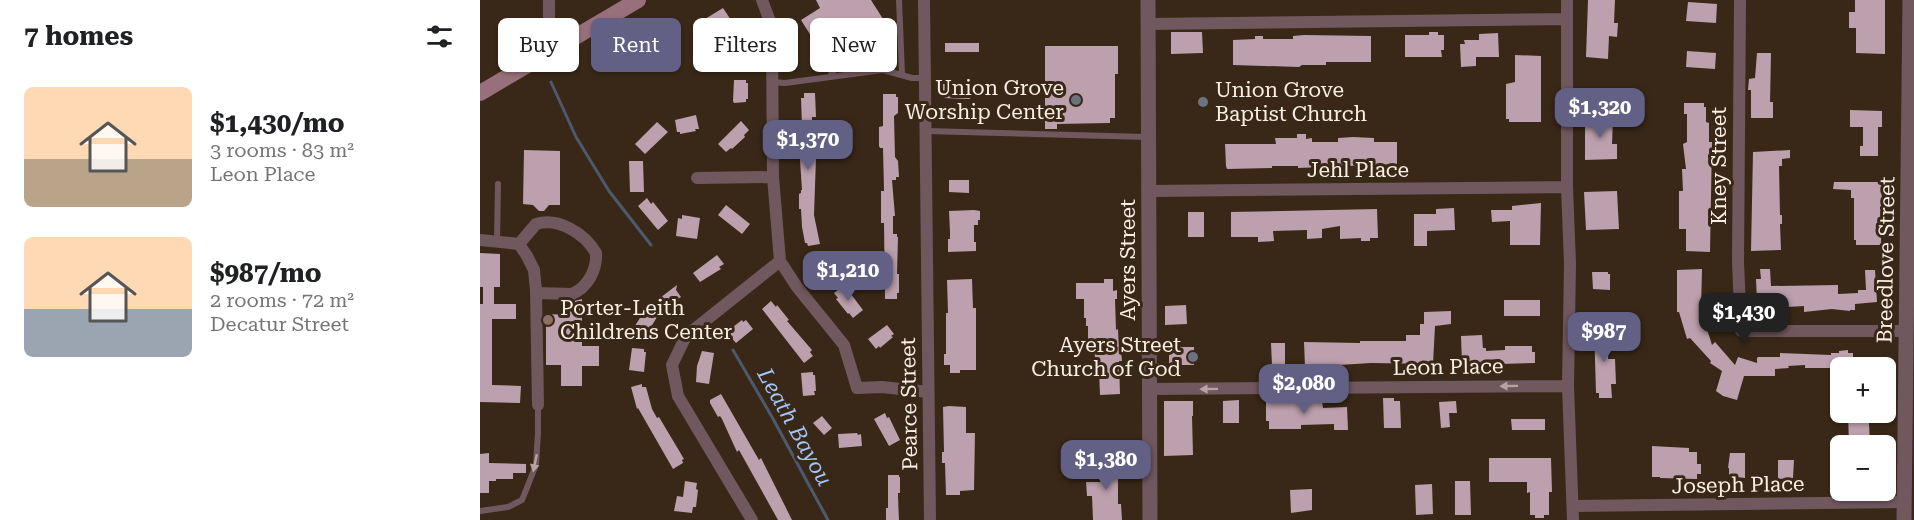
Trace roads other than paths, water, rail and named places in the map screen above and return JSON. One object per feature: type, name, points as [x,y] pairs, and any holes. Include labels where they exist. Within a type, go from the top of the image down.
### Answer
[{"type":"main road","points":[[579,34],[638,0]]},
{"type":"main road","points":[[480,93],[515,72]]},
{"type":"street","points":[[549,0],[549,18]]},
{"type":"street","points":[[762,0],[771,24],[773,177],[780,261],[797,287],[844,345],[857,387],[928,392]]},
{"type":"street","name":"Pearce Street","points":[[924,0],[930,520]]},
{"type":"street","name":"Ayers Street","points":[[1148,0],[1150,520]]},
{"type":"street","points":[[1567,0],[1567,188],[1570,264],[1568,386],[1573,520]]},
{"type":"street","name":"Kney Street","points":[[1740,0],[1738,262],[1741,331],[1906,331]]},
{"type":"street","name":"Breedlove Street","points":[[1904,520],[1910,0]]},
{"type":"street","points":[[1148,24],[1567,20]]},
{"type":"street","points":[[697,178],[773,177]]},
{"type":"street","name":"Jehl Place","points":[[1149,191],[1567,188]]},
{"type":"street","points":[[519,244],[536,224],[550,221],[585,238],[596,253],[595,266],[590,277],[577,292],[572,294],[536,293]]},
{"type":"street","points":[[480,240],[519,244]]},
{"type":"street","points":[[519,244],[534,270],[538,405]]},
{"type":"street","points":[[749,519],[678,396],[672,365],[686,336],[780,261]]},
{"type":"street","name":"Leon Place","points":[[1149,389],[1568,386]]},
{"type":"street","name":"Joseph Place","points":[[1573,506],[1904,502]]},
{"type":"lane","points":[[899,0],[902,74]]},
{"type":"lane","points":[[831,76],[837,66],[900,29]]},
{"type":"lane","points":[[773,82],[785,83],[883,70],[912,78],[925,78]]},
{"type":"lane","points":[[925,131],[1147,137]]},
{"type":"lane","points":[[497,242],[498,184]]},
{"type":"lane","points":[[480,511],[508,507],[522,500],[536,465],[538,405]]},
{"type":"waterway","name":"Leath Bayou","points":[[551,82],[576,137],[609,191],[651,245]]},
{"type":"waterway","name":"Leath Bayou","points":[[733,350],[828,520]]},
{"type":"place","name":"Union Grove Worship Center","points":[[1076,100]]},
{"type":"place","name":"Union Grove Baptist Church","points":[[1203,102]]},
{"type":"place","name":"Porter-Leith Childrens Center","points":[[548,320]]},
{"type":"place","name":"Ayers Street Church of God","points":[[1193,357]]}]
